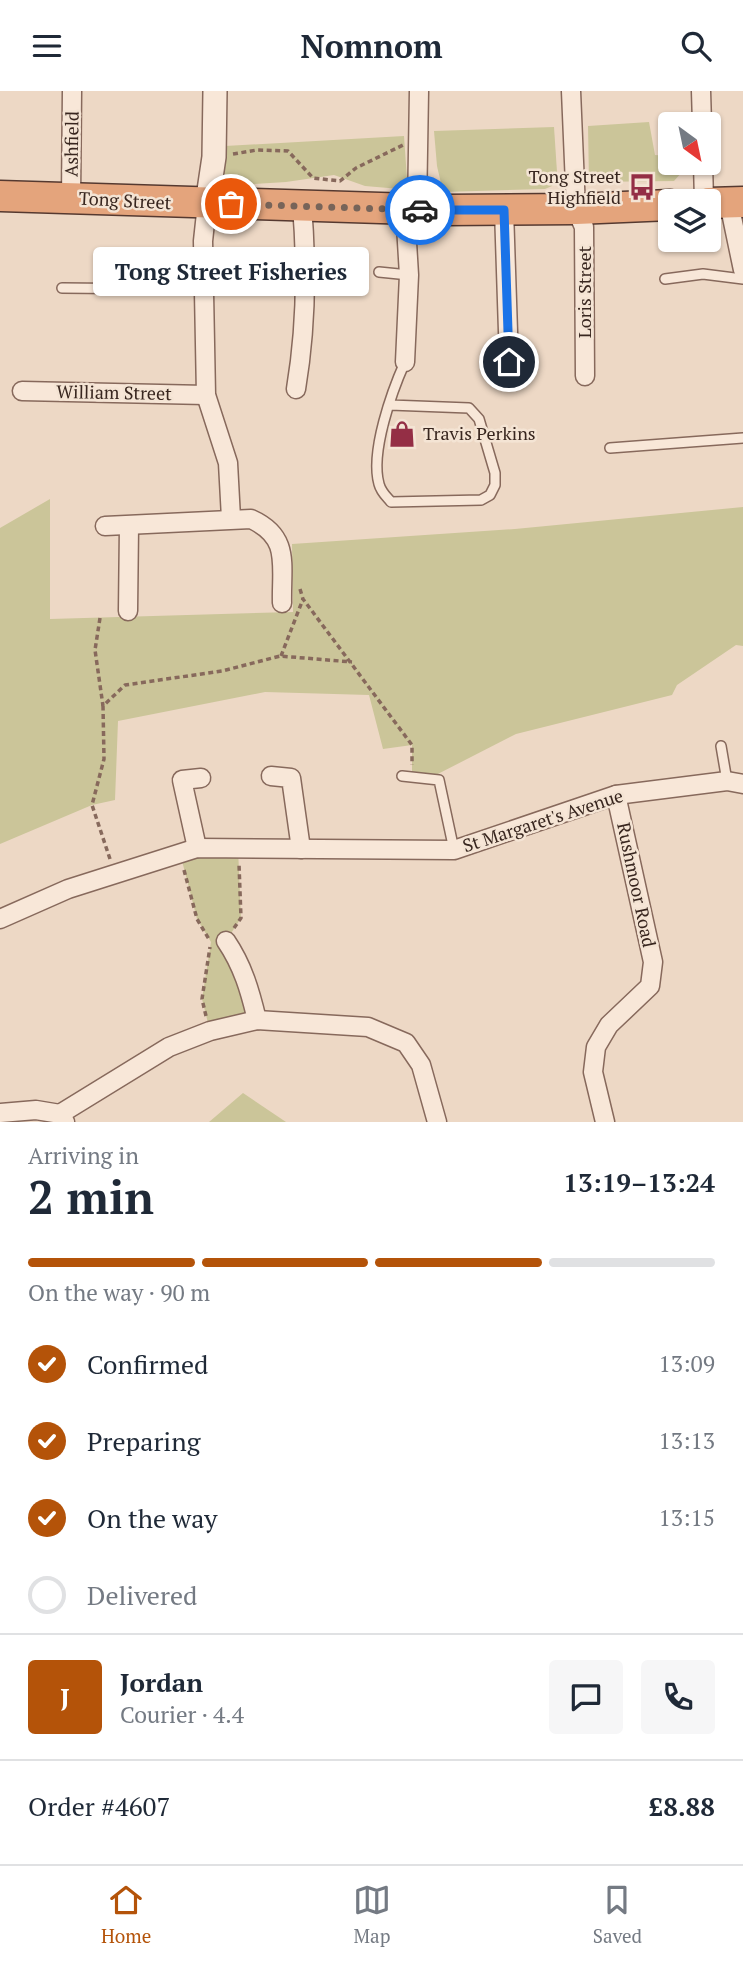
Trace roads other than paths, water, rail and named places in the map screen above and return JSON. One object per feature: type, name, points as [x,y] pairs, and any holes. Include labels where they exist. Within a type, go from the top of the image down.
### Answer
[{"type":"highway","name":"Tong Street","points":[[0,196],[411,210],[658,206]]},
{"type":"street","name":"Ashfield","points":[[71,198],[72,91]]},
{"type":"street","points":[[215,91],[214,157],[203,241],[206,395],[228,463],[231,518]]},
{"type":"street","points":[[405,362],[411,210],[420,137],[419,91]]},
{"type":"street","name":"Loris Street","points":[[571,91],[576,209],[584,227],[585,376]]},
{"type":"street","points":[[701,91],[702,112]]},
{"type":"street","points":[[721,202],[743,270]]},
{"type":"street","points":[[296,389],[302,354],[305,242],[302,206]]},
{"type":"street","points":[[504,210],[509,362]]},
{"type":"street","name":"William Street","points":[[22,391],[206,395]]},
{"type":"street","points":[[106,526],[251,519],[268,527],[281,547],[282,603]]},
{"type":"street","points":[[128,611],[129,526]]},
{"type":"street","points":[[271,776],[291,778],[301,849]]},
{"type":"street","points":[[188,851],[182,781],[201,778]]},
{"type":"street","name":"St Margaret's Avenue","points":[[0,919],[68,889],[188,851],[238,848],[454,850],[616,795],[735,783]]},
{"type":"street","name":"Rushmoor Road","points":[[605,1122],[593,1072],[596,1047],[609,1025],[650,986],[653,962],[616,795]]},
{"type":"street","points":[[218,942],[238,959],[250,990],[257,1020]]},
{"type":"street","points":[[0,1113],[36,1110],[62,1118],[169,1047],[209,1031],[257,1020],[368,1027],[406,1043],[421,1065],[437,1122]]},
{"type":"lane","points":[[379,272],[409,275]]},
{"type":"lane","points":[[665,279],[703,274],[743,279]]},
{"type":"lane","points":[[62,288],[205,287]]},
{"type":"lane","points":[[390,405],[469,408],[480,419],[489,445],[495,485],[490,495],[481,501],[391,502],[380,487],[377,473],[386,412],[405,362]]},
{"type":"lane","points":[[610,448],[743,438]]},
{"type":"lane","points":[[721,745],[735,783]]},
{"type":"lane","points":[[407,777],[439,780],[454,850]]},
{"type":"place","name":"Tong Street Highfield","points":[[642,187]]},
{"type":"place","name":"Tong Street Fisheries","points":[[231,204]]},
{"type":"place","name":"Travis Perkins","points":[[402,434]]}]
